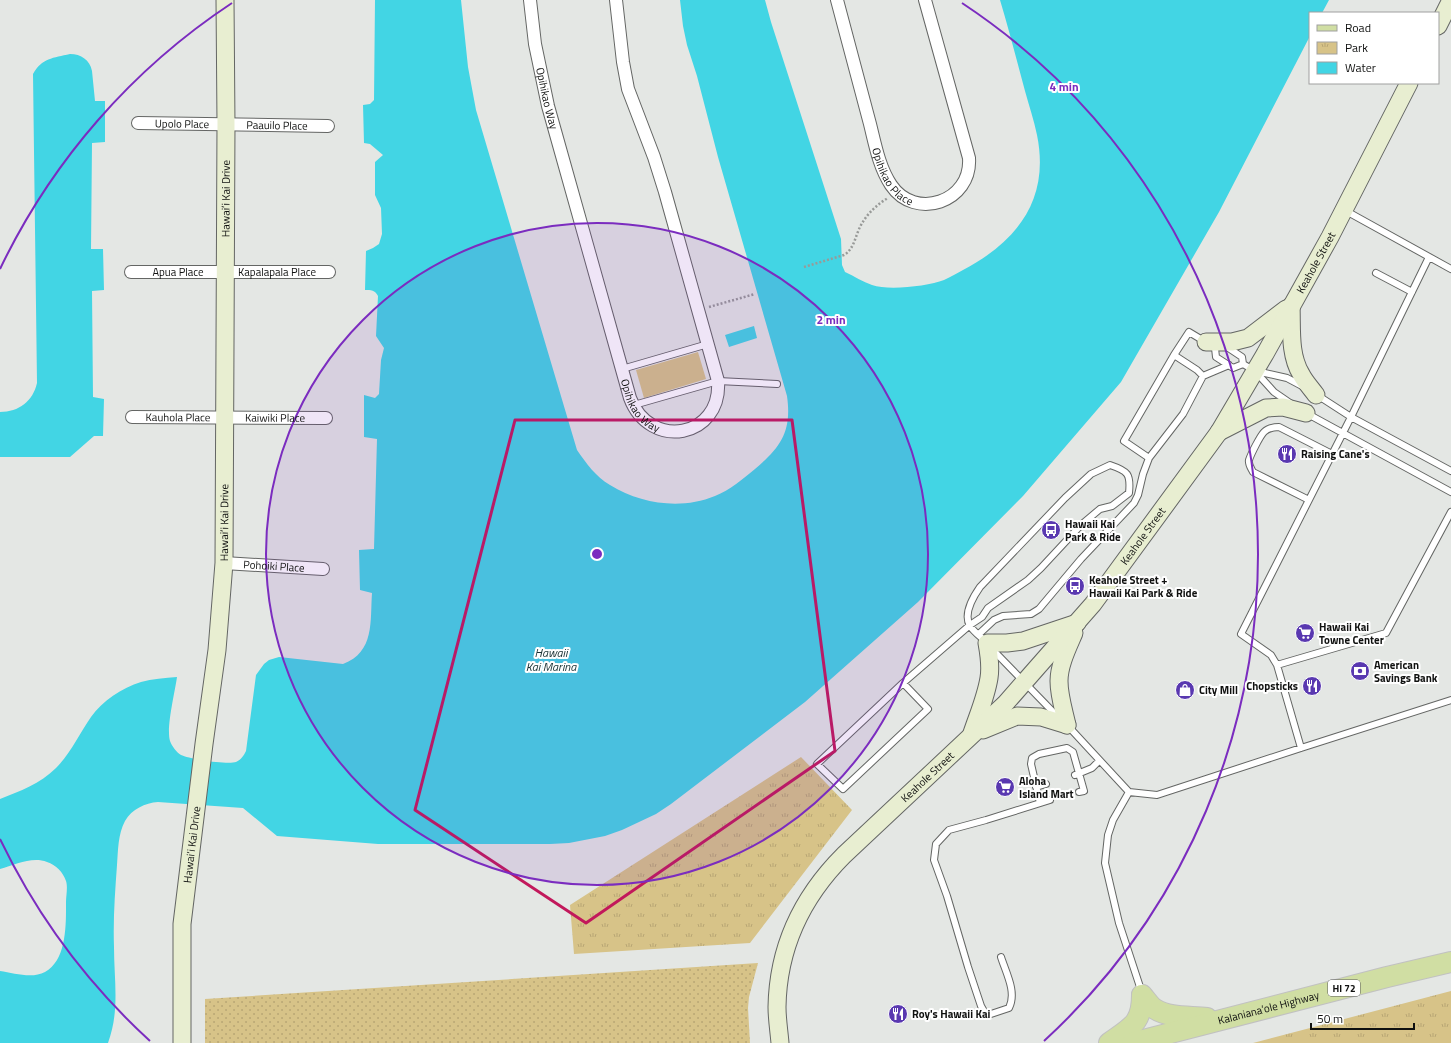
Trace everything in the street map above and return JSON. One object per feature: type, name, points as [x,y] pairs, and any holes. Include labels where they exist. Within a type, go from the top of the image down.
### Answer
[{"type":"main road","name":"Hawai’i Kai Drive","points":[[182,1043],[182,924],[217,650],[224,563],[226,124],[225,0]]},
{"type":"main road","points":[[1439,24],[1451,0]]},
{"type":"main road","name":"Keahole Street","points":[[780,1043],[777,1008],[780,970],[793,928],[811,894],[832,867],[844,855],[1005,704],[1093,604],[1219,432],[1249,368],[1291,305],[1330,237],[1408,84]]},
{"type":"main road","points":[[1211,345],[1248,338],[1291,305]]},
{"type":"main road","points":[[1291,305],[1293,350],[1297,367],[1301,376],[1316,395]]},
{"type":"main road","points":[[1219,432],[1266,408],[1284,407],[1306,413]]},
{"type":"main road","points":[[971,735],[985,695],[989,676],[989,658],[983,639],[1007,643],[1023,642],[1077,623]]},
{"type":"main road","points":[[1067,725],[1061,700],[1059,680],[1063,660],[1077,623]]},
{"type":"main road","points":[[971,735],[1017,716],[1040,717],[1067,725]]},
{"type":"main road","name":"Kalaniana’ole Highway","points":[[1132,1043],[1451,962]]},
{"type":"main road","points":[[1142,994],[1154,1008],[1175,1015],[1223,1019]]},
{"type":"main road","points":[[1109,1043],[1132,1026],[1138,1019],[1142,1009],[1142,994]]},
{"type":"street","name":"Opihikao Way","points":[[530,0],[535,44],[548,106],[633,406],[642,418],[651,426],[661,430],[671,432],[691,429],[708,416],[714,408],[719,391],[718,381],[699,310],[658,171],[628,89],[623,62],[616,0]]},
{"type":"street","name":"Opihikao Place","points":[[838,0],[881,166],[885,176],[897,192],[911,201],[924,204],[942,202],[958,191],[968,174],[970,165],[925,0]]},
{"type":"street","name":"Upolo Place","points":[[138,123],[226,124]]},
{"type":"street","name":"Paauilo Place","points":[[226,124],[328,126]]},
{"type":"street","name":"Kapalapala Place","points":[[225,271],[329,272]]},
{"type":"street","name":"Apua Place","points":[[131,272],[225,271]]},
{"type":"street","name":"Kauhola Place","points":[[132,417],[225,418]]},
{"type":"street","name":"Kaiwiki Place","points":[[225,418],[326,418]]},
{"type":"street","name":"Pohoiki Place","points":[[224,563],[323,570]]},
{"type":"lane","points":[[1344,210],[1451,269]]},
{"type":"lane","points":[[1300,748],[1277,665],[1271,655],[1241,634],[1351,417],[1428,257]]},
{"type":"lane","points":[[1376,273],[1412,292]]},
{"type":"lane","points":[[1149,458],[1124,441],[1189,332],[1211,345],[1224,345],[1242,357],[1249,368],[1274,392],[1306,413],[1451,492]]},
{"type":"lane","points":[[622,369],[708,344]]},
{"type":"lane","points":[[1211,345],[1216,357],[1233,368],[1249,368],[1287,378],[1351,417],[1451,471]]},
{"type":"lane","points":[[1174,355],[1204,376]]},
{"type":"lane","points":[[983,639],[994,620],[1003,616],[1031,614],[1039,610],[1080,559],[1134,503],[1138,496],[1143,474],[1149,458],[1183,414],[1204,376],[1229,365]]},
{"type":"lane","points":[[633,406],[718,381],[776,384]]},
{"type":"lane","points":[[1309,500],[1253,472],[1249,466],[1249,460],[1265,431],[1275,427],[1279,427],[1332,454]]},
{"type":"lane","points":[[902,683],[928,709],[843,789],[817,764],[902,683],[970,626],[982,617],[988,608],[1028,580],[1081,525],[1100,510],[1112,506],[1129,493],[1130,481],[1123,470],[1110,465],[1091,474],[1065,498],[980,587],[971,602],[968,617],[970,626],[1067,725],[1098,761],[1129,792],[1157,795],[1451,700]]},
{"type":"lane","points":[[1277,665],[1386,633],[1451,512]]},
{"type":"lane","points":[[1040,803],[1030,764],[1032,758],[1039,754],[1067,748],[1073,752],[1077,775],[1084,790],[1080,792]]},
{"type":"lane","points":[[1077,775],[1092,768],[1098,761]]},
{"type":"lane","points":[[1036,787],[1046,784]]},
{"type":"lane","points":[[1129,792],[1113,820],[1108,835],[1105,863],[1119,923],[1142,994]]},
{"type":"lane","points":[[1001,957],[1012,989],[1013,1001],[1009,1008],[991,1014],[985,1013],[981,1006],[968,967],[947,896],[934,860],[936,844],[949,830],[1050,800]]},
{"type":"path","points":[[804,267],[844,255],[849,251],[858,230],[867,216],[885,200],[897,192]]},
{"type":"path","points":[[699,310],[755,294]]},
{"type":"highlighted area","points":[[515,420],[792,420],[835,751],[586,923],[415,810]]},
{"type":"green space","points":[[698,352],[706,379],[644,398],[636,370]]},
{"type":"green space","points":[[801,757],[852,810],[750,943],[574,954],[570,905]]},
{"type":"green space","points":[[758,963],[749,997],[748,1008],[750,1043],[205,1043],[205,999]]},
{"type":"green space","points":[[1451,991],[1451,1043],[1253,1043]]},
{"type":"water","name":"Hawaii Kai Marina","points":[[375,0],[461,0],[468,67],[476,110],[577,450],[596,474],[605,482],[622,492],[648,501],[675,504],[689,503],[721,494],[764,461],[772,453],[783,437],[788,419],[788,408],[787,396],[687,45],[680,0],[765,0],[841,239],[842,265],[845,272],[872,285],[898,288],[919,286],[944,280],[983,258],[1000,246],[1014,231],[1026,216],[1034,198],[1039,179],[1040,158],[1037,135],[1000,0],[1329,0],[1323,12],[1309,12],[1309,38],[1219,212],[1121,382],[1023,496],[918,602],[805,702],[656,814],[622,830],[605,836],[569,843],[378,844],[277,836],[243,808],[158,802],[144,805],[131,813],[125,821],[119,842],[114,916],[115,1007],[112,1031],[108,1043],[0,1043],[0,971],[23,975],[40,974],[45,972],[58,959],[64,941],[67,883],[61,872],[56,867],[41,860],[18,863],[0,869],[0,799],[37,783],[50,774],[71,750],[91,717],[107,700],[120,691],[141,682],[154,679],[177,677],[169,728],[170,741],[174,749],[185,757],[225,763],[236,762],[241,759],[246,751],[256,675],[264,664],[269,660],[279,657],[343,664],[353,659],[361,652],[366,644],[369,634],[372,593],[360,590],[359,550],[374,549],[377,439],[364,437],[364,395],[375,398],[379,394],[381,360],[384,348],[376,336],[378,296],[373,291],[365,290],[366,251],[379,244],[382,234],[381,208],[375,195],[375,162],[383,155],[370,144],[364,143],[363,105],[370,104],[374,100]]},
{"type":"water","points":[[70,54],[81,56],[87,61],[92,71],[95,101],[105,101],[105,142],[92,143],[91,249],[103,249],[104,290],[92,291],[93,397],[104,399],[103,436],[94,436],[70,457],[0,457],[0,412],[19,408],[29,400],[37,383],[33,74],[44,62]]},
{"type":"water","points":[[754,326],[757,338],[729,347],[725,335]]},
{"type":"place","name":"Raising Cane's","points":[[1287,454]]},
{"type":"place","name":"Hawaii Kai Park & Ride","points":[[1051,530]]},
{"type":"place","name":"Keahole Street + Hawaii Kai Park & Ride","points":[[1075,586]]},
{"type":"place","name":"Hawaii Kai Towne Center","points":[[1305,633]]},
{"type":"place","name":"American Savings Bank","points":[[1360,671]]},
{"type":"place","name":"Chopsticks","points":[[1312,686]]},
{"type":"place","name":"City Mill","points":[[1185,690]]},
{"type":"place","name":"Aloha Island Mart","points":[[1005,787]]},
{"type":"place","name":"Roy's Hawaii Kai","points":[[898,1014]]}]
